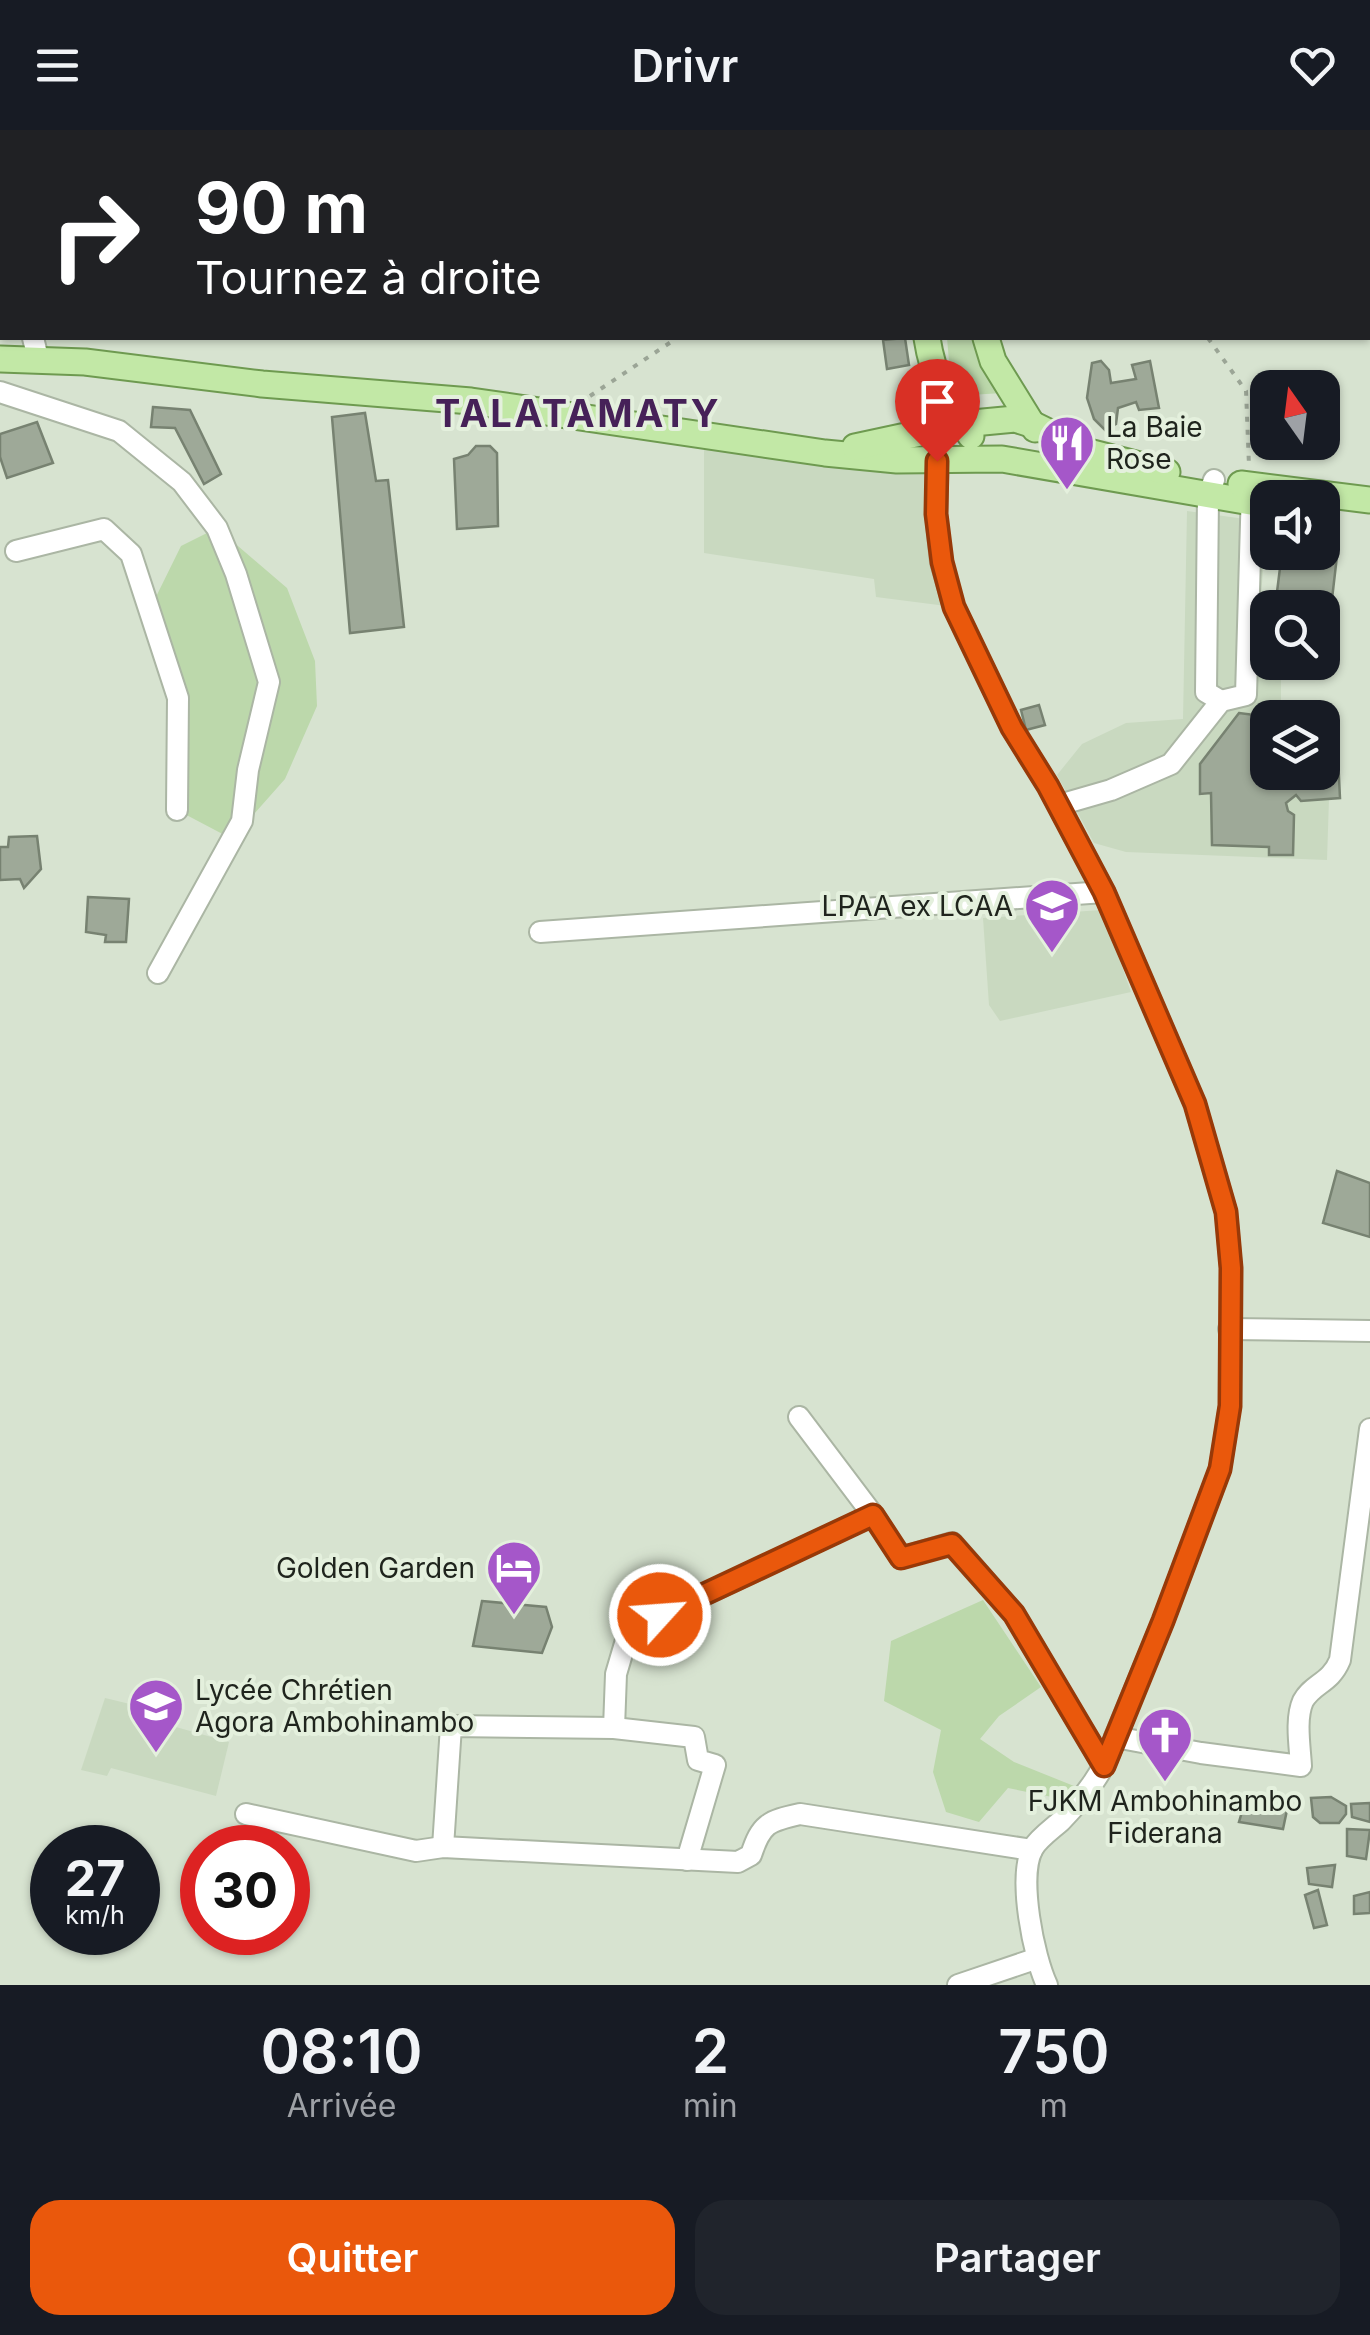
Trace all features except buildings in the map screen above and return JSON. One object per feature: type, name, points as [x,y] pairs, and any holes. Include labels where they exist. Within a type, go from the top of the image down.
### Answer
[{"type":"main road","points":[[927,340],[951,428],[1002,460],[1030,447],[1036,432],[993,361],[987,340]]},
{"type":"main road","points":[[0,359],[36,348],[262,384],[471,401],[825,453],[937,461],[1002,460],[1211,488]]},
{"type":"main road","points":[[825,453],[1015,419],[1089,452],[1250,496]]},
{"type":"main road","points":[[1340,499],[1370,500]]},
{"type":"main road","points":[[1340,513],[1370,517]]},
{"type":"street","points":[[0,392],[119,431],[182,482],[217,528],[236,574],[269,682],[248,770],[242,821],[158,974]]},
{"type":"street","points":[[951,428],[937,461],[936,514],[942,562],[954,607],[1012,728],[1059,805],[1104,892],[1195,1104],[1226,1212],[1231,1268],[1230,1406],[1220,1469],[1104,1766],[1077,1804],[1032,1850],[1027,1894],[1035,1959],[1046,1984],[1069,1985]]},
{"type":"street","points":[[1211,488],[1206,692],[1221,701]]},
{"type":"street","points":[[16,551],[104,529],[131,554],[178,698],[177,810]]},
{"type":"street","points":[[1059,805],[1112,790],[1170,764],[1221,701],[1246,695],[1253,570]]},
{"type":"street","points":[[540,932],[1104,892]]},
{"type":"street","points":[[1229,1329],[1370,1330]]},
{"type":"street","points":[[799,1418],[901,1558],[952,1544],[1014,1614],[1104,1766]]},
{"type":"street","points":[[1114,1737],[1300,1766],[1300,1716],[1304,1700],[1334,1675],[1340,1660],[1370,1430]]},
{"type":"street","points":[[614,1728],[616,1674],[630,1630],[873,1515]]},
{"type":"street","points":[[444,1847],[451,1726],[614,1728],[694,1737],[698,1760],[715,1764],[687,1860]]},
{"type":"street","points":[[246,1814],[416,1851],[444,1847],[738,1862],[750,1855],[758,1834],[772,1820],[800,1814],[1032,1850]]},
{"type":"street","points":[[958,1985],[1035,1959]]},
{"type":"path","points":[[562,416],[673,340]]},
{"type":"path","points":[[1209,340],[1246,391],[1246,444],[1253,480]]},
{"type":"shaded area","points":[[704,435],[937,461],[954,607],[876,597],[874,579],[704,553]]},
{"type":"shaded area","points":[[1187,511],[1250,520],[1250,570],[1263,570],[1261,590],[1250,590],[1250,680],[1281,680],[1281,700],[1250,700],[1250,790],[1340,790],[1340,798],[1329,799],[1327,860],[1126,852],[1094,843],[1057,775],[1082,744],[1126,723],[1183,719]]},
{"type":"shaded area","name":"LPAA ex LCAA","points":[[1102,910],[1131,992],[1000,1021],[989,1005],[983,918]]},
{"type":"shaded area","name":"Lycée Chrétien Agora Ambohinambo","points":[[105,1698],[130,1704],[130,1714],[229,1742],[216,1796],[111,1768],[107,1776],[81,1770]]},
{"type":"green space","points":[[947,340],[989,340],[1003,393],[952,396]]},
{"type":"green space","points":[[217,528],[287,588],[315,661],[317,706],[285,779],[232,839],[177,810],[178,698],[149,611],[181,546]]},
{"type":"green space","points":[[983,1600],[1041,1687],[999,1716],[980,1739],[1014,1762],[1079,1788],[1067,1800],[1008,1788],[979,1822],[946,1812],[933,1772],[941,1730],[884,1701],[891,1641]]},
{"type":"place","name":"La Baie Rose","points":[[1067,492]]},
{"type":"place","name":"LPAA ex LCAA","points":[[1052,955]]},
{"type":"place","name":"Golden Garden","points":[[514,1617]]},
{"type":"place","name":"Lycée Chrétien Agora Ambohinambo","points":[[156,1755]]},
{"type":"place","name":"FJKM Ambohinambo Fiderana","points":[[1165,1784]]},
{"type":"district","name":"TALATAMATY","points":[[578,413]]},
{"type":"route","points":[[660,1615],[873,1515],[901,1558],[952,1544],[1014,1614],[1104,1766],[1220,1469],[1230,1406],[1231,1268],[1226,1212],[1195,1104],[1104,892],[1048,786],[1012,728],[954,607],[942,562],[936,514],[937,461]]}]
